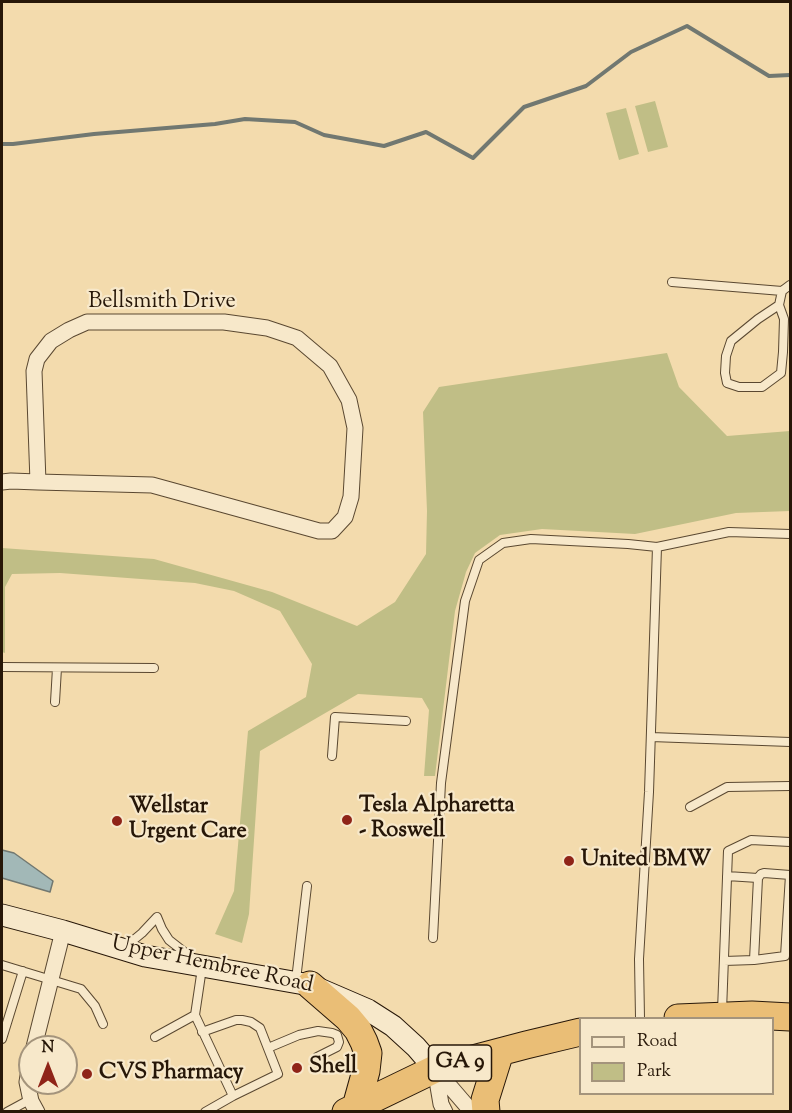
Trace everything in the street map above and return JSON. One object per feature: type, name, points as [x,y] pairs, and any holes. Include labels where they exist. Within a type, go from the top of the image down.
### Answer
[{"type":"highway","points":[[303,983],[348,1018],[364,1042],[368,1053],[366,1071],[351,1109]]},
{"type":"highway","points":[[700,1017],[790,1017]]},
{"type":"highway","name":"GA 9","points":[[351,1109],[435,1069],[579,1032]]},
{"type":"highway","points":[[486,1112],[485,1100],[500,1052]]},
{"type":"street","name":"Bellsmith Drive","points":[[2,482],[152,485],[319,531],[332,531],[345,517],[351,496],[355,428],[349,400],[330,366],[297,338],[267,328],[224,322],[87,322],[51,341],[37,359],[34,371],[38,482]]},
{"type":"street","name":"Upper Hembree Road","points":[[2,915],[145,956],[303,983],[368,1010],[393,1026],[435,1069]]},
{"type":"street","points":[[37,1035],[63,932]]},
{"type":"street","points":[[435,1069],[441,1104],[445,1112]]},
{"type":"street","points":[[435,1069],[472,1112]]},
{"type":"lane","points":[[672,282],[782,291]]},
{"type":"lane","points":[[779,305],[731,341],[726,356],[727,383],[739,387],[762,387],[781,373],[784,319],[779,305],[782,291],[790,285]]},
{"type":"lane","points":[[433,938],[441,783],[465,601],[479,560],[503,543],[531,539],[657,547],[729,532],[790,534]]},
{"type":"lane","points":[[640,1017],[639,959],[651,737],[657,547]]},
{"type":"lane","points":[[2,667],[153,668]]},
{"type":"lane","points":[[55,702],[57,668]]},
{"type":"lane","points":[[332,756],[335,717],[406,721]]},
{"type":"lane","points":[[651,737],[790,742]]},
{"type":"lane","points":[[690,807],[727,787],[790,786]]},
{"type":"lane","points":[[722,1016],[728,851],[751,840],[790,842]]},
{"type":"lane","points":[[724,961],[754,960],[785,956],[790,875],[764,873],[758,878],[754,960]]},
{"type":"lane","points":[[727,876],[758,878]]},
{"type":"lane","points":[[303,983],[307,886]]},
{"type":"lane","points":[[122,949],[158,917],[169,940],[202,967],[195,1015],[233,1096]]},
{"type":"lane","points":[[2,965],[81,989],[95,1006],[103,1024]]},
{"type":"lane","points":[[2,1039],[23,971]]},
{"type":"lane","points":[[155,1036],[195,1015]]},
{"type":"lane","points":[[202,1032],[236,1020],[251,1022],[260,1028],[281,1073],[205,1112]]},
{"type":"lane","points":[[268,1048],[299,1035],[318,1031],[337,1035],[339,1042],[337,1047],[317,1057]]},
{"type":"lane","points":[[8,1112],[34,1105]]},
{"type":"green space","points":[[655,101],[668,147],[648,152],[635,106]]},
{"type":"green space","points":[[626,108],[639,154],[619,160],[606,113]]},
{"type":"green space","points":[[667,353],[679,387],[727,436],[790,431],[790,511],[736,513],[635,534],[542,529],[500,535],[475,553],[466,572],[455,611],[435,776],[424,776],[429,710],[422,698],[358,694],[260,751],[249,914],[242,943],[215,934],[234,891],[248,731],[306,697],[312,664],[280,611],[234,591],[195,583],[60,573],[12,574],[5,587],[5,653],[2,652],[2,548],[154,559],[272,592],[357,626],[395,602],[426,554],[427,511],[423,412],[439,387]]},
{"type":"shaded area","points":[[2,850],[14,853],[53,881],[50,892],[2,878]]},
{"type":"waterway","points":[[2,144],[215,124],[245,119],[295,122],[324,135],[384,146],[426,132],[473,158],[524,107],[586,86],[631,52],[687,26],[769,76],[790,75]]},
{"type":"place","name":"Tesla Alpharetta - Roswell","points":[[347,820]]},
{"type":"place","name":"Wellstar Urgent Care","points":[[117,821]]},
{"type":"place","name":"United BMW","points":[[569,861]]},
{"type":"place","name":"Shell","points":[[297,1068]]},
{"type":"place","name":"CVS Pharmacy","points":[[87,1074]]}]
